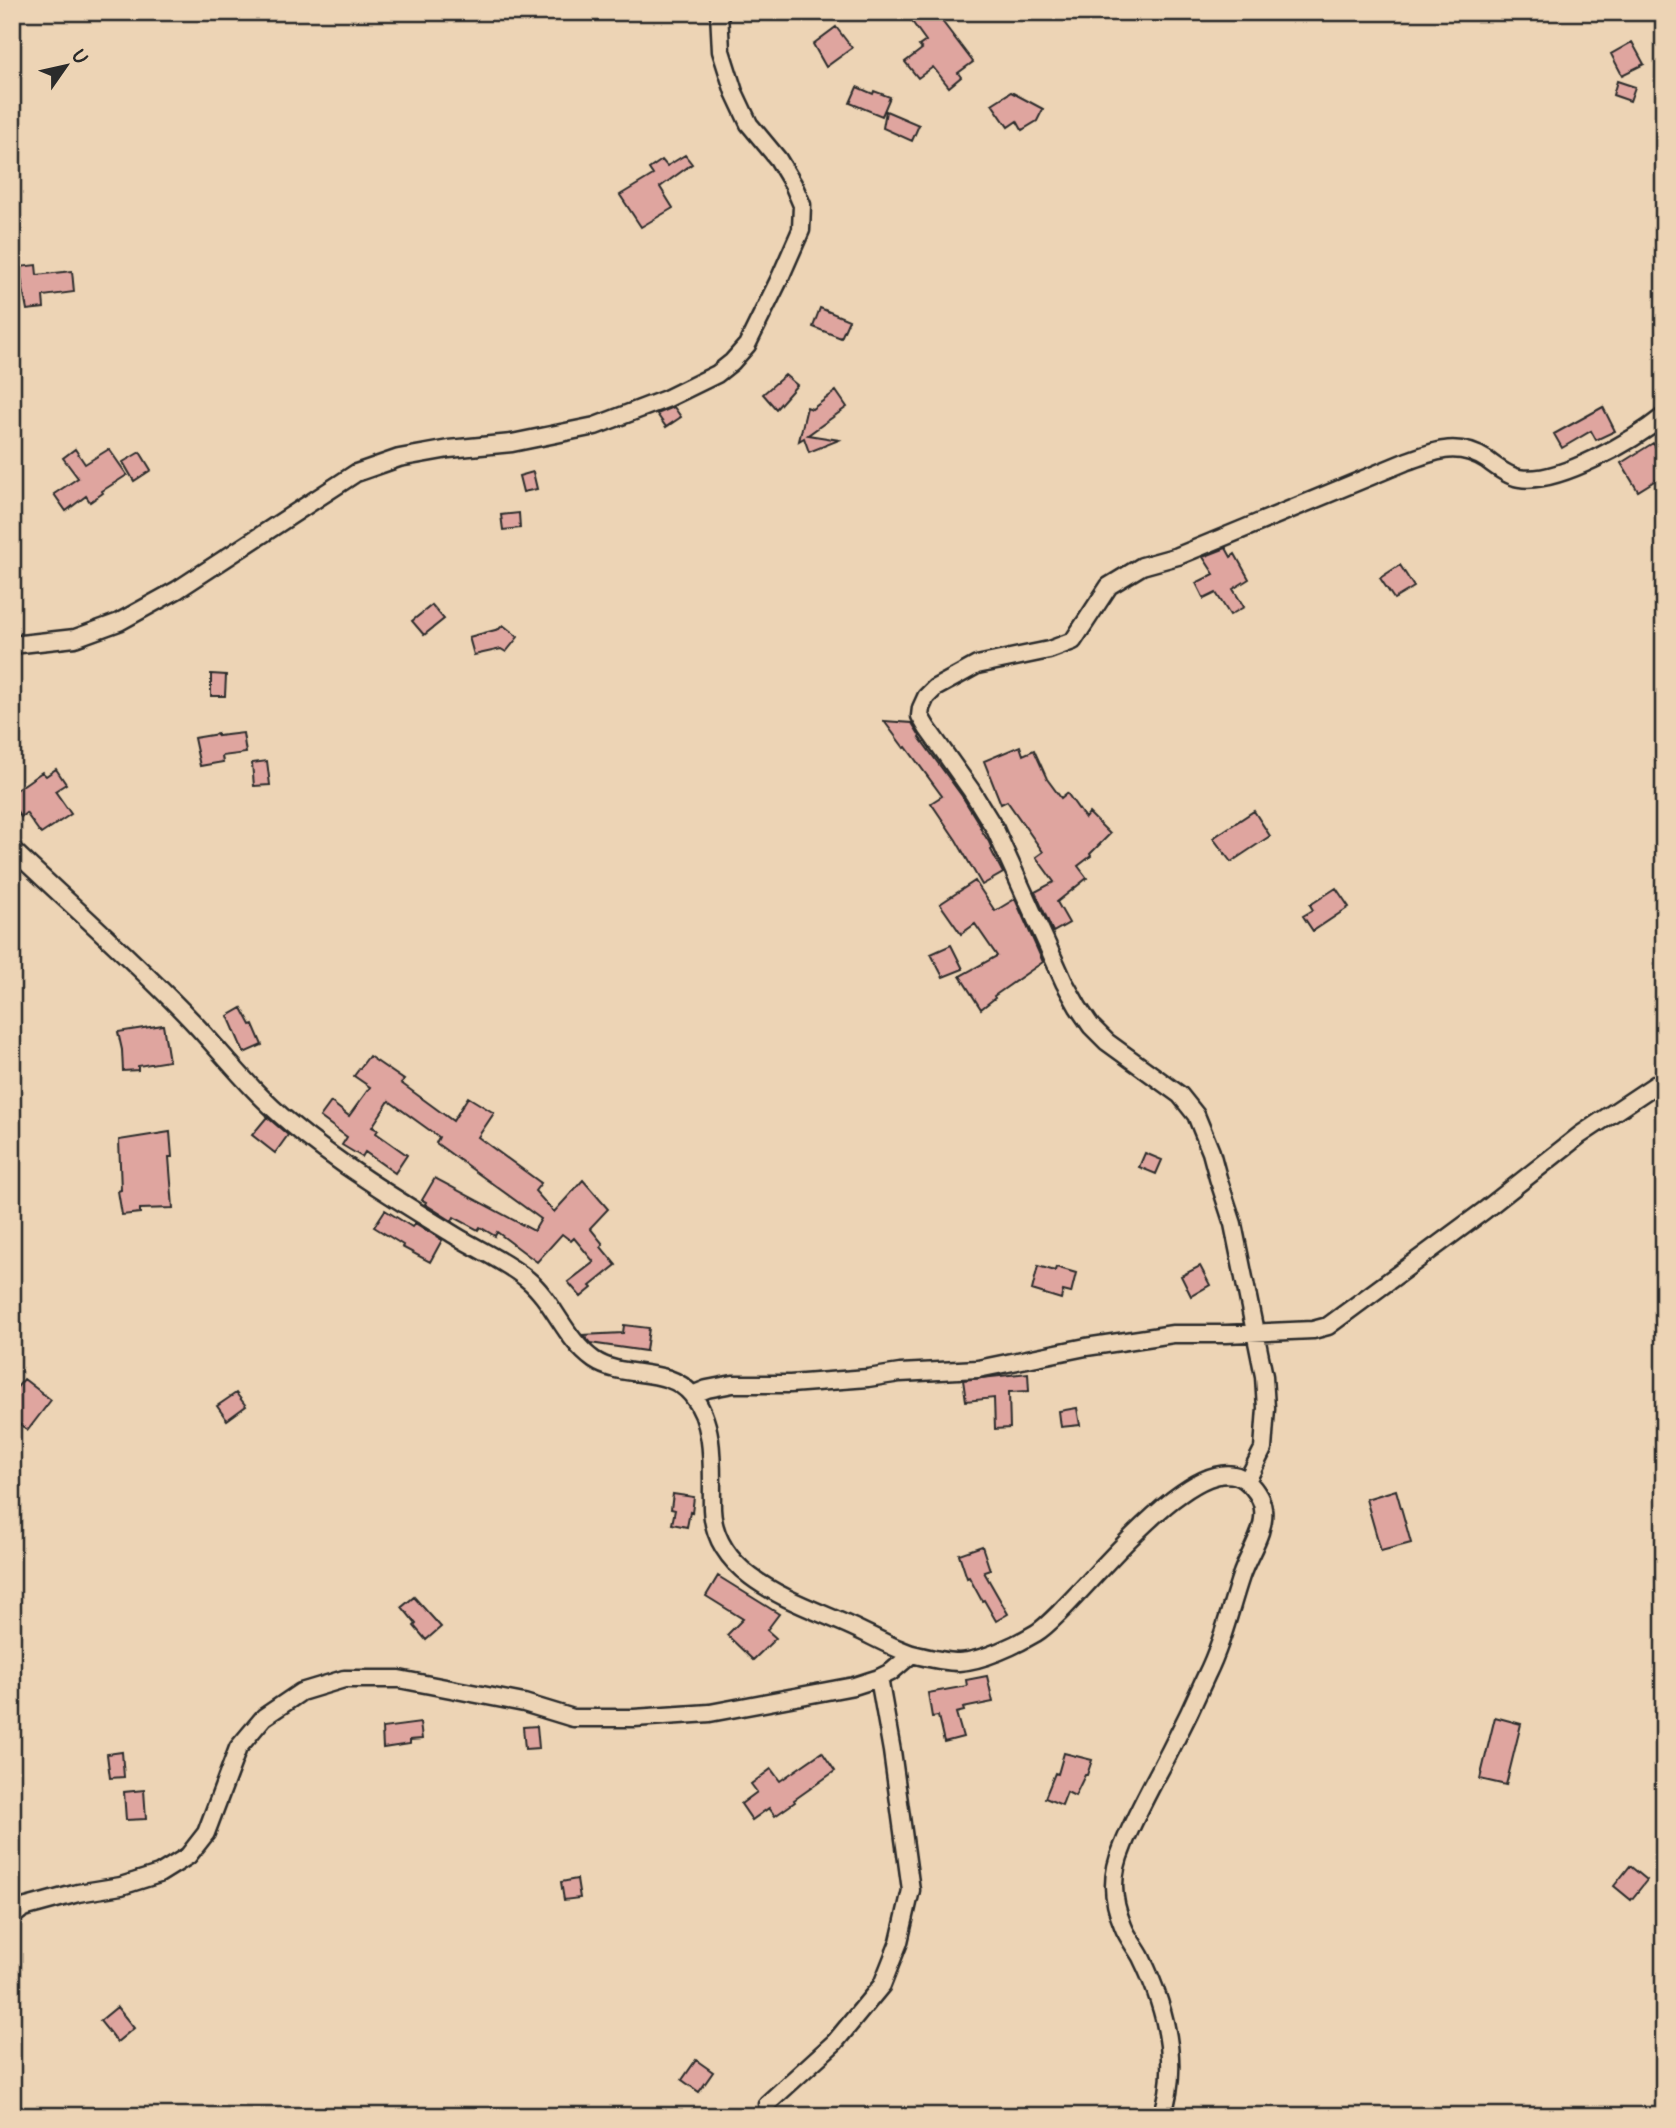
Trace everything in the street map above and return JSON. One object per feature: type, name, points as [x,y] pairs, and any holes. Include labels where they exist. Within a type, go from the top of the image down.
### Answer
[{"type":"street","points":[[12,645],[75,638],[119,622],[177,590],[356,473],[399,458],[449,449],[512,443],[595,426],[666,399],[717,374],[732,362],[747,345],[802,230],[802,205],[778,159],[749,124],[734,92],[721,51],[719,12]]},
{"type":"street","points":[[1247,1481],[1263,1449],[1266,1408],[1264,1376],[1233,1224],[1211,1152],[1196,1115],[1180,1095],[1107,1042],[1091,1026],[1078,1007],[1064,982],[995,829],[971,790],[926,728],[920,716],[921,708],[926,697],[935,688],[977,665],[1049,650],[1073,641],[1109,586],[1132,571],[1178,556],[1405,462],[1441,449],[1461,451],[1477,454],[1507,474],[1518,478],[1539,478],[1564,472],[1598,457],[1664,416]]},
{"type":"street","points":[[12,849],[143,972],[194,1023],[246,1083],[290,1124],[393,1198],[508,1265],[532,1282],[575,1342],[596,1362],[625,1372],[654,1375],[678,1382],[692,1395],[705,1420],[709,1440],[713,1480],[712,1514],[719,1541],[742,1570],[769,1590],[912,1654],[961,1662],[1005,1650],[1042,1630],[1140,1528],[1174,1499],[1212,1476],[1235,1475],[1247,1481],[1263,1505],[1261,1528],[1241,1576],[1210,1670],[1171,1750],[1138,1809],[1114,1868],[1114,1887],[1123,1927],[1140,1956],[1157,1996],[1168,2032],[1171,2062],[1169,2096],[1162,2116]]},
{"type":"street","points":[[692,1395],[733,1384],[790,1384],[900,1373],[978,1369],[1086,1347],[1173,1334],[1313,1331],[1328,1325],[1485,1210],[1580,1135],[1664,1079]]},
{"type":"street","points":[[12,1917],[23,1909],[78,1893],[121,1886],[159,1874],[188,1856],[206,1833],[238,1748],[264,1717],[301,1692],[344,1679],[400,1679],[524,1703],[573,1718],[634,1718],[710,1713],[854,1686],[891,1672],[912,1654]]},
{"type":"street","points":[[767,2104],[835,2042],[882,1985],[899,1942],[911,1890],[879,1678]]},
{"type":"building","points":[[905,12],[935,12],[973,62],[958,73],[961,77],[949,87],[933,67],[918,78],[905,62],[922,49],[919,46],[926,41]]},
{"type":"building","points":[[836,27],[852,48],[826,67],[813,44]]},
{"type":"building","points":[[1632,42],[1644,64],[1622,75],[1611,54]]},
{"type":"building","points":[[1617,81],[1635,87],[1630,101],[1613,95]]},
{"type":"building","points":[[857,87],[890,97],[882,116],[850,103]]},
{"type":"building","points":[[1011,92],[1043,109],[1037,121],[1022,130],[1017,121],[1008,127],[992,104]]},
{"type":"building","points":[[886,111],[919,125],[912,141],[883,128]]},
{"type":"building","points":[[685,155],[692,164],[660,187],[673,208],[641,227],[620,195],[653,175],[649,169],[662,160],[667,166]]},
{"type":"building","points":[[36,265],[37,275],[72,271],[74,292],[43,296],[44,308],[27,310],[19,267]]},
{"type":"building","points":[[820,308],[849,320],[841,338],[813,327]]},
{"type":"building","points":[[785,375],[797,385],[776,409],[763,394]]},
{"type":"building","points":[[836,391],[847,407],[808,435],[839,440],[809,452],[804,438],[799,441],[807,407],[812,409]]},
{"type":"building","points":[[674,407],[681,417],[666,427],[657,414]]},
{"type":"building","points":[[1603,407],[1615,431],[1596,440],[1591,431],[1562,448],[1554,434]]},
{"type":"building","points":[[1653,443],[1664,460],[1664,475],[1638,491],[1621,463]]},
{"type":"building","points":[[75,449],[85,464],[109,449],[127,475],[90,502],[86,496],[66,511],[54,494],[78,478],[63,458]]},
{"type":"building","points":[[140,452],[151,470],[134,481],[123,462]]},
{"type":"building","points":[[533,472],[537,489],[523,492],[519,476]]},
{"type":"building","points":[[519,513],[520,528],[503,530],[501,515]]},
{"type":"building","points":[[1226,548],[1231,557],[1235,554],[1249,579],[1233,589],[1244,607],[1230,615],[1216,593],[1204,599],[1196,583],[1214,574],[1203,557]]},
{"type":"building","points":[[1400,565],[1414,587],[1394,599],[1380,578]]},
{"type":"building","points":[[432,605],[444,619],[424,635],[412,621]]},
{"type":"building","points":[[503,625],[518,637],[506,652],[501,649],[474,655],[469,637],[499,629]]},
{"type":"building","points":[[211,674],[226,675],[225,696],[211,696]]},
{"type":"building","points":[[884,721],[912,723],[981,827],[1003,873],[982,885],[931,803],[942,796]]},
{"type":"building","points":[[243,733],[246,753],[222,756],[223,762],[200,766],[194,738]]},
{"type":"building","points":[[1020,746],[1023,755],[1034,750],[1047,779],[1061,798],[1067,793],[1085,818],[1089,813],[1110,834],[1091,856],[1078,866],[1087,878],[1057,902],[1069,923],[1053,932],[1035,892],[1054,882],[1036,857],[1043,852],[1007,801],[1001,804],[984,761]]},
{"type":"building","points":[[267,761],[270,785],[254,786],[252,763]]},
{"type":"building","points":[[56,769],[66,784],[55,791],[71,814],[41,834],[26,813],[21,817],[12,804],[12,793],[42,772],[46,776]]},
{"type":"building","points":[[1254,811],[1270,836],[1231,862],[1213,838]]},
{"type":"building","points":[[975,881],[995,911],[1015,899],[1043,962],[994,996],[995,998],[981,1009],[960,976],[997,956],[975,924],[961,934],[940,904]]},
{"type":"building","points":[[1336,888],[1349,907],[1313,931],[1303,916],[1313,910],[1310,905]]},
{"type":"building","points":[[951,945],[963,969],[943,977],[931,954]]},
{"type":"building","points":[[242,1008],[262,1045],[244,1053],[228,1016]]},
{"type":"building","points":[[163,1025],[169,1061],[138,1066],[138,1070],[123,1071],[118,1032]]},
{"type":"building","points":[[369,1056],[404,1080],[401,1083],[453,1121],[468,1097],[494,1113],[478,1137],[541,1183],[535,1191],[554,1212],[583,1180],[608,1209],[590,1228],[616,1265],[581,1297],[568,1282],[594,1262],[574,1238],[571,1241],[562,1234],[537,1262],[497,1232],[495,1236],[454,1217],[452,1221],[425,1204],[422,1200],[435,1178],[534,1231],[541,1219],[436,1143],[439,1137],[389,1101],[372,1127],[378,1130],[376,1133],[407,1155],[395,1173],[365,1152],[362,1157],[342,1145],[347,1137],[320,1117],[331,1102],[349,1116],[370,1087],[354,1076]]},
{"type":"building","points":[[267,1117],[288,1135],[275,1153],[252,1135]]},
{"type":"building","points":[[170,1132],[173,1208],[140,1209],[140,1213],[122,1215],[118,1191],[121,1190],[119,1140]]},
{"type":"building","points":[[1145,1153],[1162,1160],[1156,1174],[1139,1167]]},
{"type":"building","points":[[385,1210],[412,1227],[415,1223],[442,1240],[430,1262],[402,1247],[403,1245],[374,1227]]},
{"type":"building","points":[[1038,1266],[1055,1271],[1056,1267],[1076,1273],[1071,1293],[1063,1291],[1061,1299],[1032,1290]]},
{"type":"building","points":[[1200,1266],[1210,1285],[1191,1296],[1181,1276]]},
{"type":"building","points":[[624,1325],[649,1328],[646,1351],[590,1343],[583,1335],[623,1333]]},
{"type":"building","points":[[1028,1373],[1029,1391],[1009,1392],[1010,1428],[995,1429],[994,1398],[966,1401],[963,1380]]},
{"type":"building","points":[[24,1379],[51,1400],[28,1430],[12,1419],[12,1393]]},
{"type":"building","points":[[236,1393],[246,1406],[227,1420],[217,1406]]},
{"type":"building","points":[[1077,1408],[1080,1425],[1061,1427],[1059,1411]]},
{"type":"building","points":[[1396,1490],[1411,1543],[1381,1551],[1366,1499]]},
{"type":"building","points":[[673,1494],[694,1497],[687,1527],[672,1524],[675,1510],[671,1509]]},
{"type":"building","points":[[982,1546],[990,1570],[984,1572],[1008,1614],[996,1621],[969,1577],[967,1578],[959,1554]]},
{"type":"building","points":[[718,1576],[779,1614],[767,1630],[776,1638],[753,1660],[727,1635],[743,1619],[706,1596]]},
{"type":"building","points":[[414,1597],[441,1627],[426,1640],[402,1607]]},
{"type":"building","points":[[987,1676],[993,1702],[963,1708],[964,1711],[956,1713],[963,1737],[944,1742],[938,1716],[932,1717],[928,1693],[967,1686],[966,1680]]},
{"type":"building","points":[[1495,1717],[1521,1724],[1506,1785],[1480,1779]]},
{"type":"building","points":[[420,1723],[422,1739],[410,1740],[410,1744],[383,1748],[382,1728]]},
{"type":"building","points":[[537,1726],[539,1748],[525,1749],[523,1727]]},
{"type":"building","points":[[122,1752],[124,1777],[110,1778],[107,1754]]},
{"type":"building","points":[[822,1752],[835,1771],[775,1816],[769,1808],[752,1820],[741,1804],[757,1792],[751,1784],[771,1769],[780,1781]]},
{"type":"building","points":[[1064,1753],[1092,1760],[1075,1796],[1067,1792],[1062,1805],[1045,1798],[1055,1773],[1058,1774]]},
{"type":"building","points":[[144,1790],[146,1819],[126,1820],[124,1792]]},
{"type":"building","points":[[1630,1866],[1647,1880],[1631,1900],[1614,1886]]},
{"type":"building","points":[[577,1879],[580,1898],[564,1900],[561,1882]]},
{"type":"building","points":[[117,2007],[134,2028],[117,2042],[100,2021]]},
{"type":"building","points":[[696,2060],[713,2072],[699,2092],[682,2080]]}]
